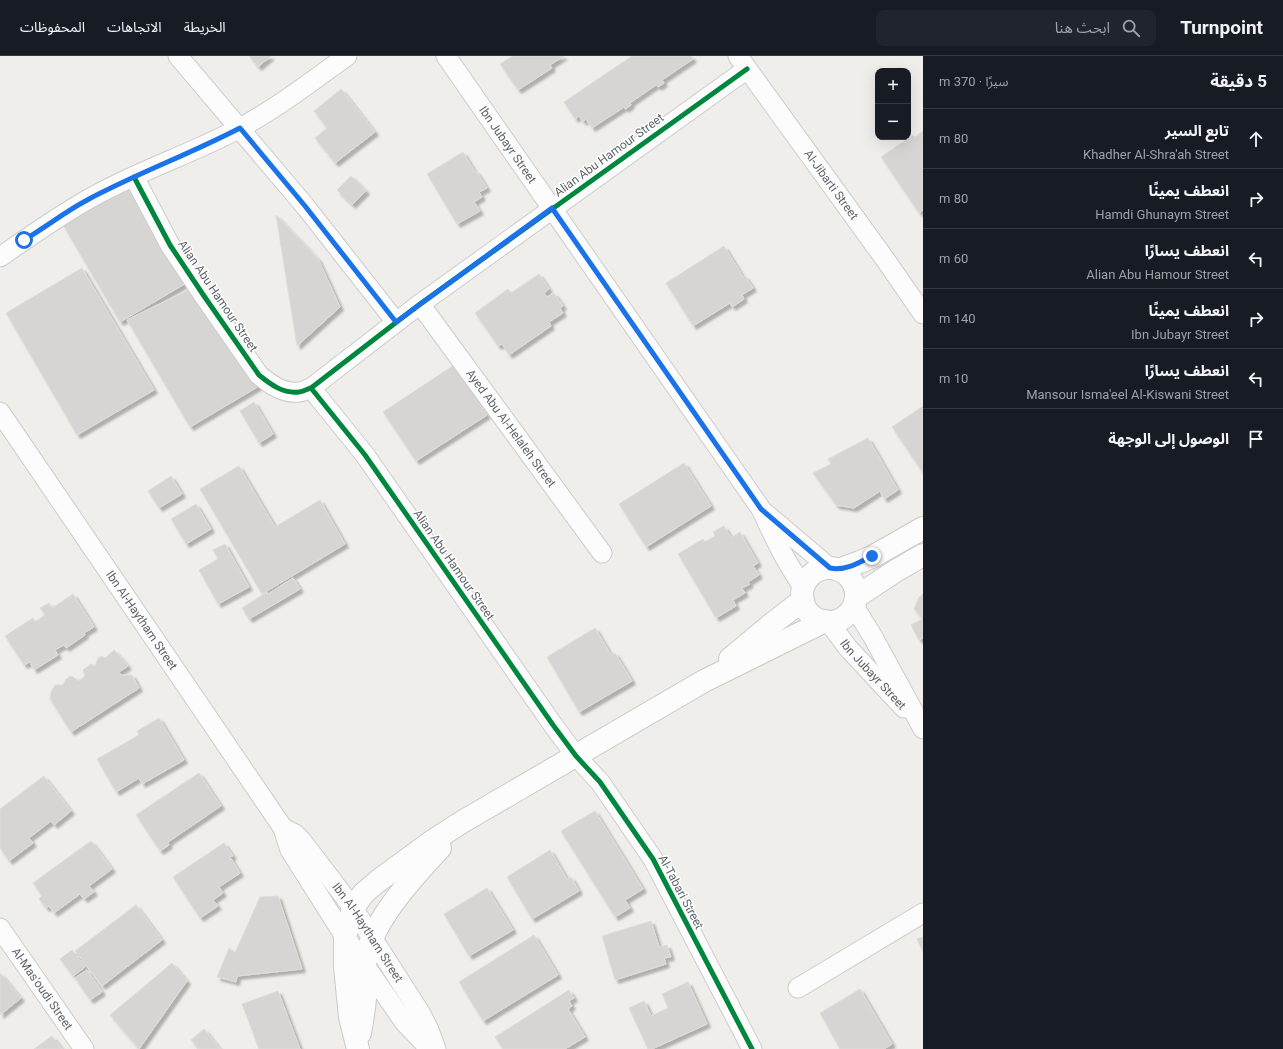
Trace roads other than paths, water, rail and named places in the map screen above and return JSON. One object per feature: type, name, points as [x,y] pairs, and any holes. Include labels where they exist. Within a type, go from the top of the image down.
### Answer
[{"type":"street","points":[[178,56],[305,206],[396,322]]},
{"type":"street","points":[[0,257],[87,200],[134,177],[211,143],[240,128],[295,93],[347,56]]},
{"type":"street","name":"Ibn Jubayr Street","points":[[446,56],[761,509],[803,594]]},
{"type":"street","name":"Alian Abu Hamour Street","points":[[134,177],[170,245],[259,375],[280,389],[299,392],[311,388],[420,304],[552,208],[742,62]]},
{"type":"street","name":"Al-Jibarti Street","points":[[742,62],[923,314]]},
{"type":"street","name":"Ayed Abu Al-Helaleh Street","points":[[420,304],[602,553]]},
{"type":"street","name":"Alian Abu Hamour Street","points":[[311,388],[365,455],[576,756]]},
{"type":"street","name":"Ibn Al-Haytham Street","points":[[0,412],[283,828],[290,850],[345,937],[406,1023],[430,1049]]},
{"type":"street","name":"Ibn Jubayr Street","points":[[761,509],[834,569]]},
{"type":"street","points":[[834,569],[846,574],[852,580],[856,589],[855,602],[850,612],[844,618],[836,621],[817,619],[806,608],[803,594],[807,580],[813,574],[821,569],[834,569],[860,562],[923,528]]},
{"type":"street","points":[[855,602],[897,570],[923,555]]},
{"type":"street","points":[[704,681],[773,623],[803,594]]},
{"type":"street","name":"Ibn Jubayr Street","points":[[855,602],[922,727]]},
{"type":"street","points":[[358,1047],[350,1018],[345,967],[345,937],[353,908],[364,893],[434,840],[462,822],[704,681],[826,621]]},
{"type":"street","name":"Ibn Jubayr Street","points":[[826,621],[848,648],[922,727]]},
{"type":"street","name":"Al-Tabari Street","points":[[576,756],[600,782],[653,859],[752,1049]]},
{"type":"street","points":[[358,1047],[365,999],[365,965],[368,948],[372,937],[392,905],[415,875],[462,822]]},
{"type":"street","name":"Ibn Al-Haytham Street","points":[[283,828],[295,834],[302,841],[353,908],[421,1014],[436,1049]]},
{"type":"street","points":[[798,988],[923,913]]},
{"type":"street","name":"Al-Mas'oudi Street","points":[[0,928],[84,1049]]}]
